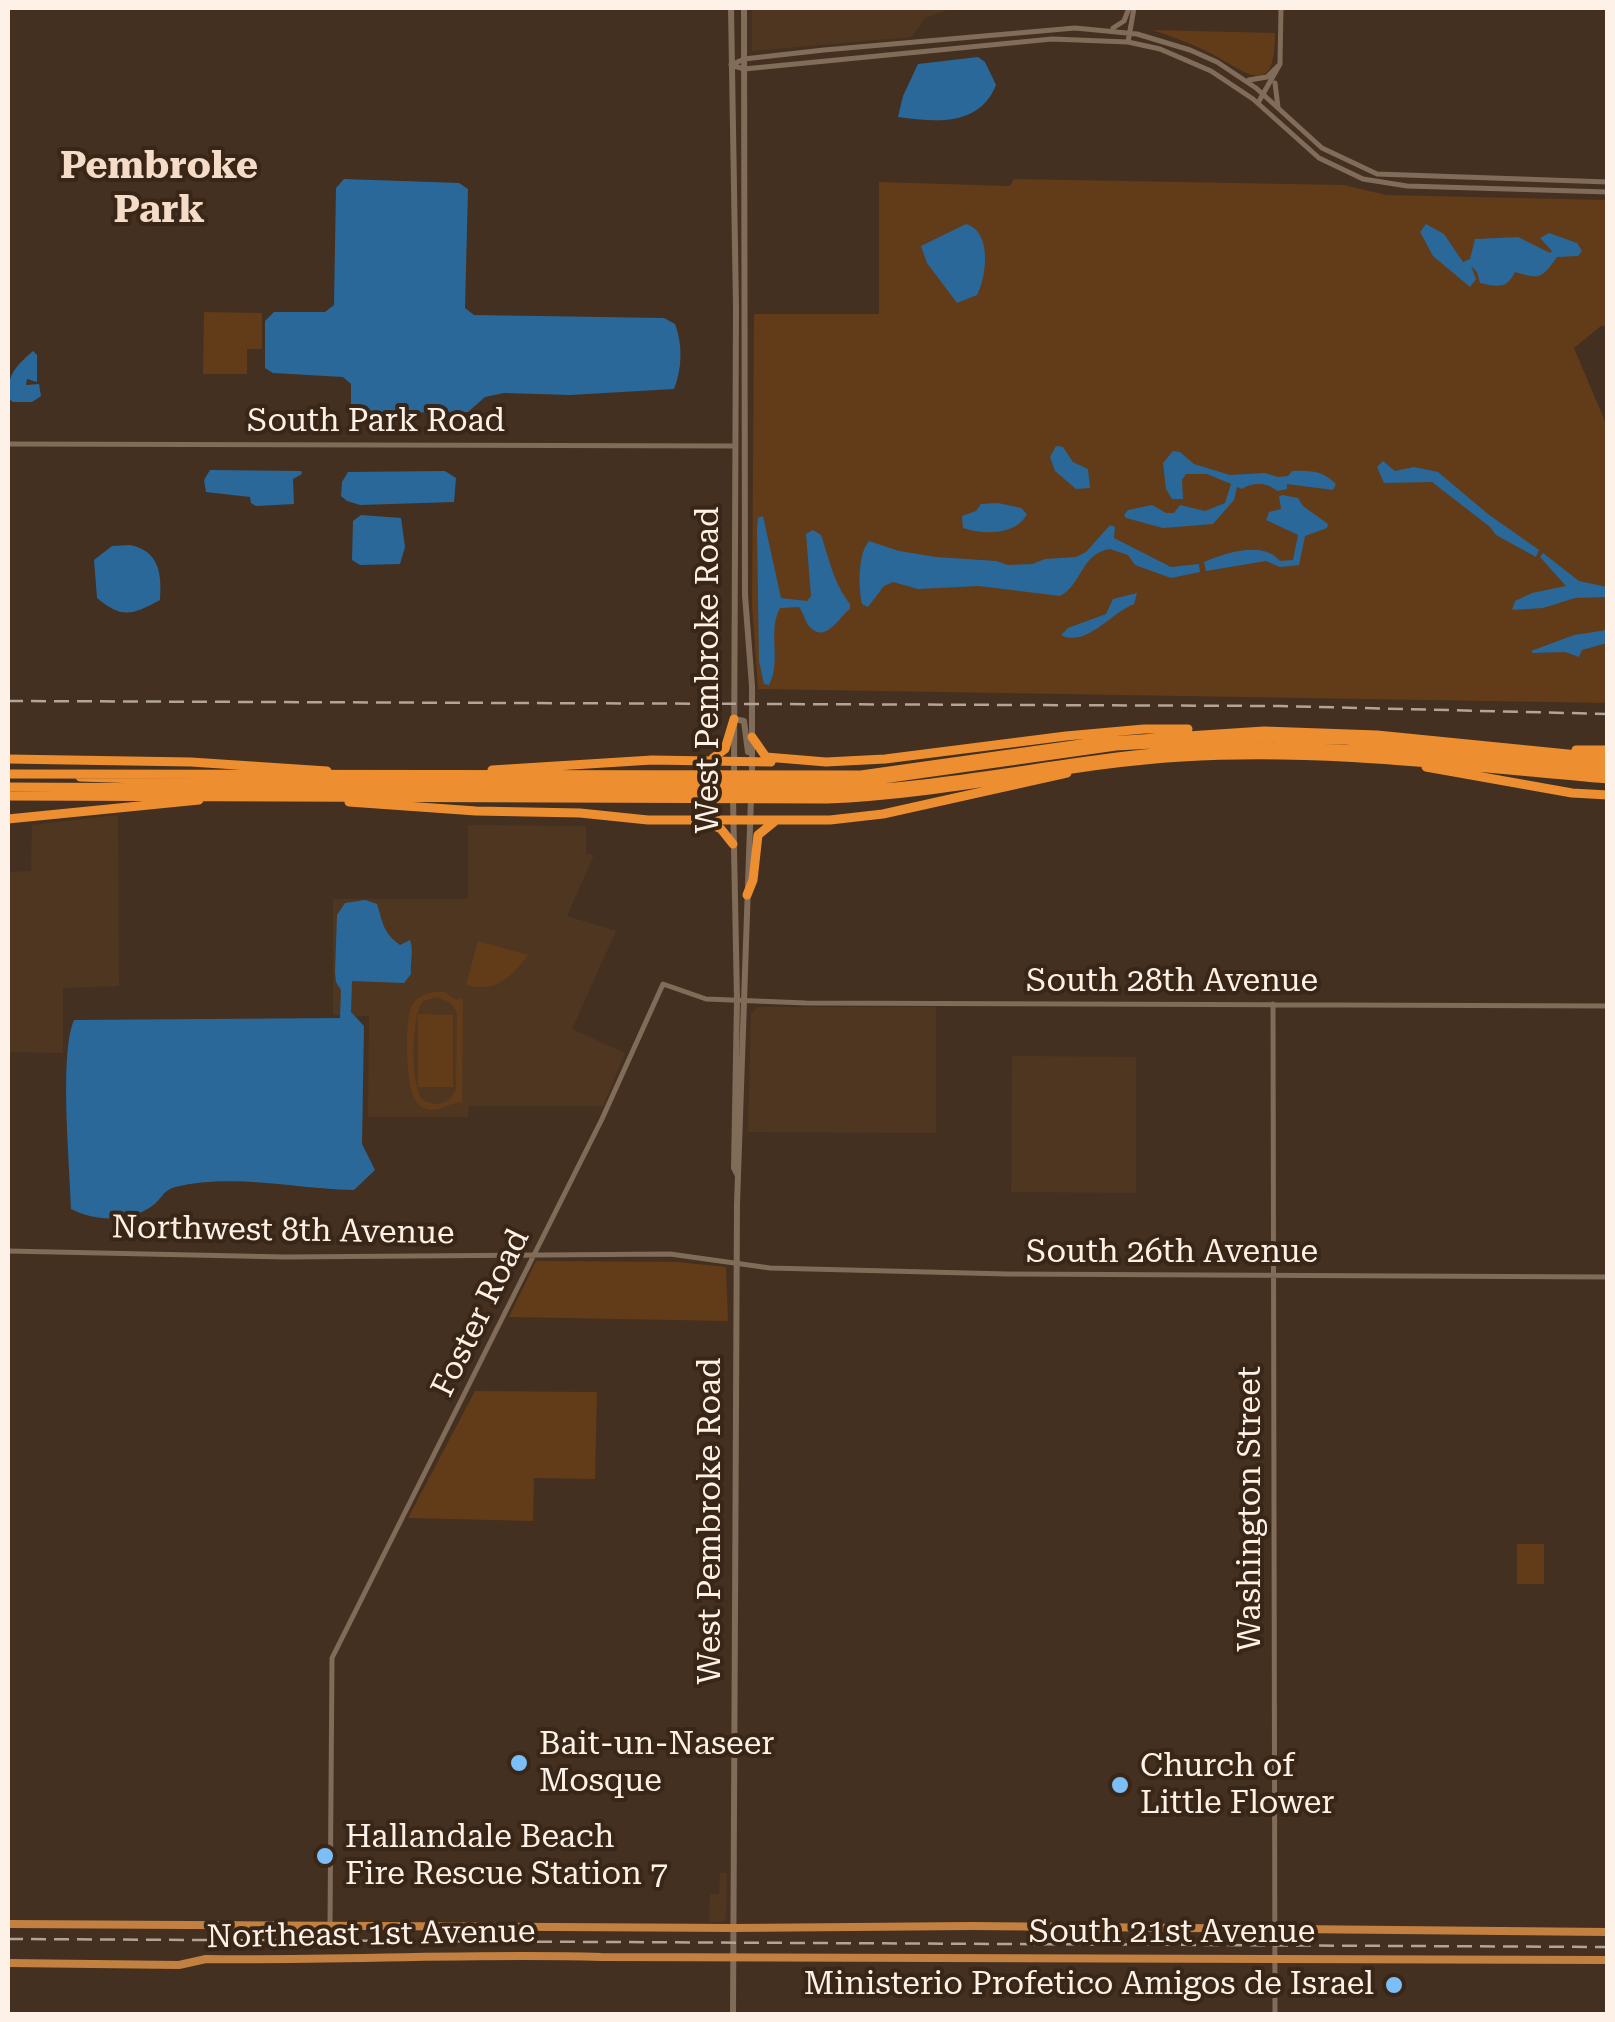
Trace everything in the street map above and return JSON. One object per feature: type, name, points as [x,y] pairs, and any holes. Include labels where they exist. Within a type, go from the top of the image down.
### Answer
[{"type":"highway","points":[[710,760],[725,750],[734,719]]},
{"type":"highway","points":[[454,776],[571,764],[885,759],[1144,729],[1322,732],[1608,758]]},
{"type":"highway","points":[[767,788],[1095,742],[1211,732]]},
{"type":"highway","points":[[752,738],[766,758],[796,760]]},
{"type":"highway","points":[[767,788],[870,782],[1116,746],[1264,738],[1608,758]]},
{"type":"highway","points":[[68,773],[87,779],[892,788],[1138,754],[1224,748],[1368,750],[1608,776]]},
{"type":"highway","points":[[8,774],[454,776],[882,796],[1086,766],[1266,754],[1608,776]]},
{"type":"highway","points":[[8,759],[190,762],[350,774]]},
{"type":"highway","points":[[1404,761],[1452,773],[1572,793],[1608,795]]},
{"type":"highway","points":[[332,798],[361,804],[706,822],[830,820],[883,814],[1050,779],[1086,766]]},
{"type":"highway","points":[[8,785],[198,781]]},
{"type":"highway","points":[[8,785],[160,789]]},
{"type":"highway","points":[[13,796],[56,790],[717,787]]},
{"type":"highway","points":[[13,796],[332,798],[717,787]]},
{"type":"highway","points":[[8,818],[218,797]]},
{"type":"highway","points":[[706,822],[722,829],[733,844]]},
{"type":"highway","points":[[746,895],[754,880],[758,835],[776,822]]},
{"type":"main road","name":"West Pembroke Road","points":[[731,8],[736,308],[752,738],[734,1168],[738,1175],[734,2014]]},
{"type":"main road","name":"West Pembroke Road","points":[[740,1000],[732,822],[745,328],[744,8]]},
{"type":"main road","points":[[735,247],[744,265]]},
{"type":"main road","points":[[736,308],[745,328]]},
{"type":"main road","points":[[734,719],[744,722],[752,762]]},
{"type":"main road","points":[[8,1924],[1608,1932]]},
{"type":"main road","name":"Northeast 1st Avenue","points":[[8,1962],[179,1965],[206,1959],[419,1959],[494,1954],[735,1956]]},
{"type":"main road","name":"South 21st Avenue","points":[[735,1956],[1608,1960]]},
{"type":"street","points":[[1110,30],[1124,21],[1131,8]]},
{"type":"street","points":[[1128,42],[1131,8]]},
{"type":"street","points":[[1258,104],[1280,64],[1281,8]]},
{"type":"street","points":[[744,64],[1074,28],[1130,32],[1190,50],[1244,80],[1322,148],[1377,174],[1608,182]]},
{"type":"street","points":[[731,65],[1062,38],[1128,42],[1186,59],[1237,86],[1320,158],[1374,182],[1608,192]]},
{"type":"street","points":[[1244,80],[1267,77],[1280,64]]},
{"type":"street","points":[[1275,79],[1279,110]]},
{"type":"street","name":"South Park Road","points":[[8,444],[740,446]]},
{"type":"street","name":"South 28th Avenue","points":[[663,984],[697,998],[740,1000],[1608,1006]]},
{"type":"street","name":"Foster Road","points":[[330,1926],[332,1658],[602,1119],[663,984]]},
{"type":"street","name":"Washington Street","points":[[1273,1004],[1276,2014]]},
{"type":"street","name":"Northwest 8th Avenue","points":[[8,1251],[236,1256],[670,1254],[738,1263]]},
{"type":"street","name":"South 26th Avenue","points":[[738,1263],[770,1268],[1074,1276],[1608,1277]]},
{"type":"shaded area","points":[[752,8],[953,8],[925,18],[912,37],[752,51]]},
{"type":"shaded area","points":[[1153,30],[1275,33],[1274,54],[1265,74],[1257,76]]},
{"type":"shaded area","points":[[1014,179],[1344,185],[1386,195],[1607,200],[1607,326],[1601,326],[1574,348],[1607,426],[1607,703],[758,689],[752,606],[754,314],[879,314],[879,182],[1010,186]]},
{"type":"shaded area","points":[[204,312],[262,313],[262,349],[247,349],[247,374],[203,374]]},
{"type":"shaded area","points":[[118,815],[119,986],[63,988],[63,1053],[8,1052],[8,872],[31,871],[32,825]]},
{"type":"shaded area","points":[[468,825],[586,826],[586,854],[594,855],[567,916],[616,931],[572,1029],[625,1053],[603,1106],[469,1106],[468,1117],[368,1117],[369,1016],[333,1015],[333,899],[468,899]]},
{"type":"shaded area","points":[[478,941],[528,955],[502,982],[486,987],[466,985]]},
{"type":"shaded area","points":[[444,992],[456,1000],[463,998],[462,1103],[431,1110],[414,1098],[407,1045],[411,1007],[430,993]],"holes":[[[437,997],[451,1003],[457,1013],[456,1089],[447,1101],[433,1104],[423,1100],[416,1080],[416,1021],[423,1001]]]},
{"type":"shaded area","points":[[758,1007],[936,1007],[936,1133],[748,1132],[751,1014]]},
{"type":"shaded area","points":[[418,1014],[453,1015],[453,1087],[418,1087]]},
{"type":"shaded area","points":[[1012,1056],[1136,1057],[1136,1193],[1011,1192]]},
{"type":"shaded area","points":[[536,1261],[677,1262],[726,1267],[728,1321],[509,1317]]},
{"type":"shaded area","points":[[475,1391],[597,1392],[595,1479],[534,1478],[533,1521],[408,1518]]},
{"type":"shaded area","points":[[1517,1544],[1544,1544],[1544,1584],[1517,1584]]},
{"type":"shaded area","points":[[720,1873],[727,1873],[726,1918],[709,1922],[710,1894],[719,1894]]},
{"type":"water","points":[[978,57],[985,62],[996,85],[979,108],[955,119],[898,117],[918,64]]},
{"type":"water","points":[[344,179],[459,183],[468,189],[465,308],[474,315],[664,318],[675,324],[679,340],[680,365],[674,389],[570,395],[504,393],[485,397],[468,412],[351,413],[351,384],[343,377],[273,373],[265,368],[265,321],[274,312],[325,312],[334,305],[336,188]]},
{"type":"water","points":[[966,224],[980,235],[985,266],[977,295],[957,303],[927,263],[921,246]]},
{"type":"water","points":[[1426,224],[1444,234],[1463,262],[1470,259],[1475,239],[1518,237],[1550,253],[1540,238],[1549,233],[1577,243],[1582,251],[1578,256],[1557,257],[1539,276],[1515,272],[1501,285],[1480,283],[1471,266],[1476,279],[1470,287],[1433,256],[1420,232]]},
{"type":"water","points":[[33,351],[37,355],[37,382],[27,379],[26,385],[39,384],[41,396],[32,402],[13,402],[8,398],[11,376]]},
{"type":"water","points":[[1056,446],[1063,447],[1073,462],[1088,469],[1090,488],[1076,489],[1055,471],[1050,457]]},
{"type":"water","points":[[1173,451],[1194,464],[1230,475],[1265,473],[1278,477],[1288,476],[1292,471],[1310,471],[1336,484],[1333,490],[1287,484],[1287,489],[1277,491],[1260,484],[1237,487],[1234,500],[1213,524],[1163,528],[1126,518],[1128,510],[1152,505],[1174,513],[1180,505],[1205,511],[1225,503],[1231,484],[1207,474],[1186,474],[1182,480],[1183,499],[1172,499],[1166,489],[1163,463]]},
{"type":"water","points":[[1383,461],[1395,471],[1414,467],[1438,472],[1539,550],[1536,557],[1496,535],[1432,482],[1384,483],[1377,467]]},
{"type":"water","points":[[210,470],[302,474],[293,479],[294,504],[256,506],[250,497],[206,492],[204,480]]},
{"type":"water","points":[[445,471],[456,478],[454,502],[360,505],[341,496],[348,472]]},
{"type":"water","points":[[1279,496],[1298,498],[1328,524],[1327,528],[1305,536],[1299,565],[1280,567],[1266,561],[1206,571],[1204,562],[1244,550],[1264,551],[1280,561],[1293,560],[1298,535],[1266,520],[1269,512],[1281,509]]},
{"type":"water","points":[[981,504],[1021,508],[1027,514],[1016,526],[999,532],[963,528],[962,516],[976,511]]},
{"type":"water","points":[[361,515],[401,518],[405,547],[400,564],[360,565],[352,560],[353,521]]},
{"type":"water","points":[[763,516],[781,598],[807,601],[811,596],[806,534],[813,530],[821,535],[836,579],[850,604],[837,622],[822,632],[809,626],[799,607],[780,608],[769,685],[764,684],[759,661],[757,530],[758,518]]},
{"type":"water","points":[[1110,525],[1115,527],[1114,538],[1171,567],[1199,564],[1200,572],[1171,578],[1135,565],[1128,555],[1110,549],[1093,556],[1073,585],[1060,596],[979,586],[918,589],[893,582],[884,586],[868,607],[862,604],[860,571],[869,541],[936,557],[1032,564],[1086,552]]},
{"type":"water","points":[[130,545],[147,552],[157,565],[160,600],[142,609],[121,612],[97,598],[94,560],[112,546]]},
{"type":"water","points":[[1543,553],[1579,581],[1607,587],[1607,597],[1575,598],[1543,608],[1512,610],[1515,601],[1532,593],[1566,586],[1540,557]]},
{"type":"water","points":[[1137,593],[1134,604],[1089,633],[1070,638],[1061,635],[1068,628],[1106,614],[1113,599]]},
{"type":"water","points":[[1607,630],[1607,643],[1582,650],[1579,657],[1565,652],[1531,651],[1574,635]]},
{"type":"water","points":[[365,900],[377,904],[390,936],[400,945],[410,940],[412,948],[411,974],[404,983],[352,981],[351,1012],[364,1026],[362,1144],[375,1170],[354,1190],[219,1181],[171,1188],[143,1212],[122,1218],[101,1218],[71,1209],[66,1083],[74,1020],[340,1018],[341,990],[335,972],[337,915],[345,903]]},
{"type":"railway","points":[[8,701],[1280,706],[1608,714]]},
{"type":"railway","points":[[8,1939],[1608,1947]]},
{"type":"place","name":"Bait-un-Naseer Mosque","points":[[519,1763]]},
{"type":"place","name":"Church of Little Flower","points":[[1120,1785]]},
{"type":"place","name":"Hallandale Beach Fire Rescue Station 7","points":[[325,1856]]},
{"type":"place","name":"Ministerio Profetico Amigos de Israel","points":[[1394,1985]]},
{"type":"district","name":"Pembroke Park","points":[[159,188]]}]
